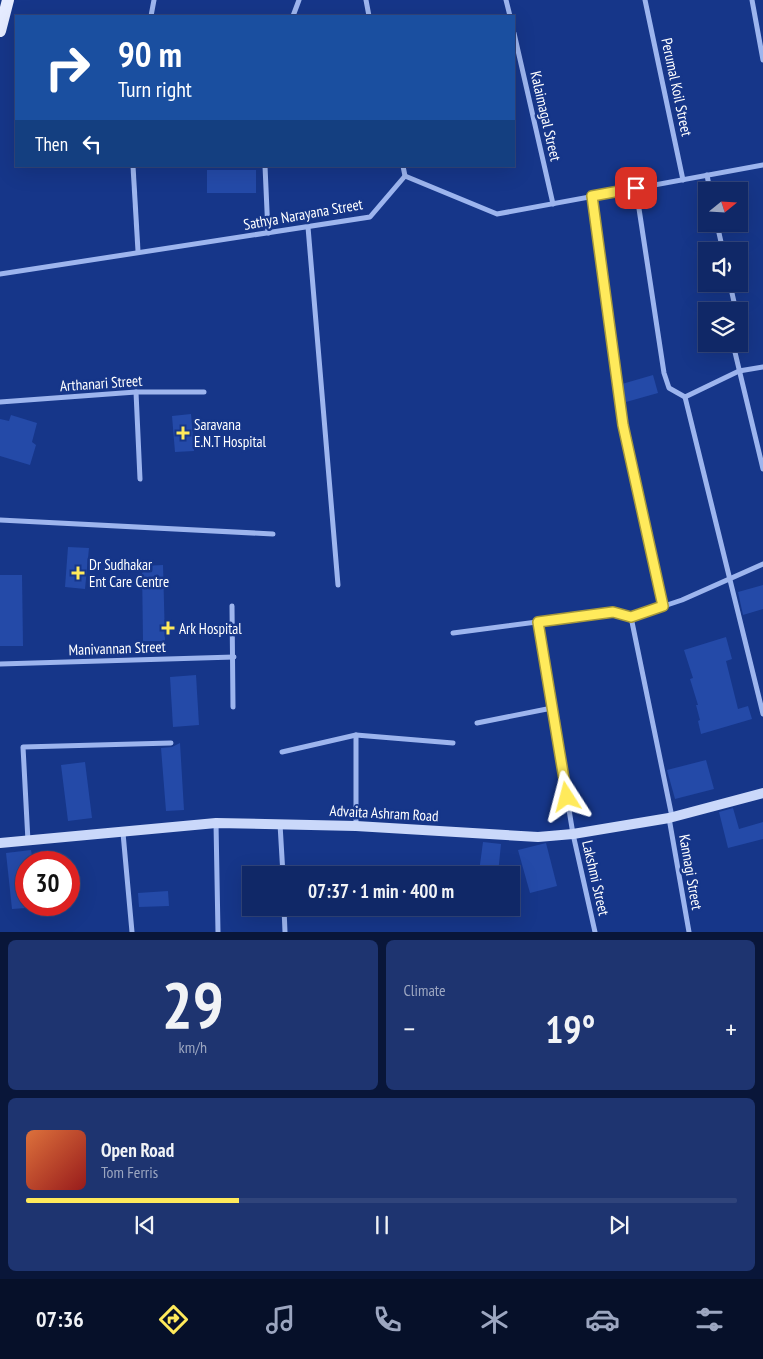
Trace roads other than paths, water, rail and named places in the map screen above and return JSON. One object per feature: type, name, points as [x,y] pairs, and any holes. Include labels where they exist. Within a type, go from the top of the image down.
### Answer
[{"type":"main road","points":[[0,12],[3,0]]},
{"type":"main road","points":[[0,31],[8,0]]},
{"type":"street","points":[[151,15],[154,0]]},
{"type":"street","points":[[293,15],[299,0]]},
{"type":"street","points":[[366,0],[369,15]]},
{"type":"street","points":[[506,0],[510,15]]},
{"type":"street","name":"Perumal Koil Street","points":[[645,0],[683,180]]},
{"type":"street","points":[[752,0],[763,60]]},
{"type":"street","name":"Kalaimagal Street","points":[[515,37],[553,204]]},
{"type":"street","points":[[403,167],[405,176],[497,214],[763,165]]},
{"type":"street","points":[[134,167],[138,252]]},
{"type":"street","points":[[265,167],[268,233]]},
{"type":"street","name":"Sathya Narayana Street","points":[[0,274],[370,218],[405,176]]},
{"type":"street","points":[[707,176],[708,182]]},
{"type":"street","points":[[636,188],[664,373],[669,388],[685,397],[763,714]]},
{"type":"street","points":[[592,196],[623,425],[663,606]]},
{"type":"street","points":[[308,227],[338,585]]},
{"type":"street","points":[[735,352],[763,470]]},
{"type":"street","points":[[685,397],[739,371],[763,367]]},
{"type":"street","points":[[136,392],[140,479]]},
{"type":"street","name":"Arthanari Street","points":[[0,402],[136,392],[204,392]]},
{"type":"street","points":[[0,520],[274,534]]},
{"type":"street","points":[[453,633],[613,612],[631,617],[663,606],[763,564]]},
{"type":"street","points":[[232,606],[233,707]]},
{"type":"street","name":"Kannagi Street","points":[[631,617],[670,817],[689,932]]},
{"type":"street","name":"Lakshmi Street","points":[[538,622],[573,834],[595,932]]},
{"type":"street","name":"Manivannan Street","points":[[0,664],[234,657]]},
{"type":"street","points":[[477,723],[552,708]]},
{"type":"street","points":[[356,735],[356,826]]},
{"type":"street","points":[[282,752],[356,735],[453,743]]},
{"type":"street","points":[[28,841],[23,747],[171,743]]},
{"type":"street","name":"Advaita Ashram Road","points":[[0,843],[216,823],[356,826],[538,837],[573,834],[670,817],[763,793]]},
{"type":"street","points":[[216,823],[218,932]]},
{"type":"street","points":[[280,824],[282,866]]},
{"type":"street","points":[[123,833],[132,932]]},
{"type":"street","points":[[284,916],[285,932]]},
{"type":"place","name":"Saravana E.N.T Hospital","points":[[183,433]]},
{"type":"place","name":"Dr Sudhakar Ent Care Centre","points":[[78,573]]},
{"type":"place","name":"Ark Hospital","points":[[168,628]]}]
